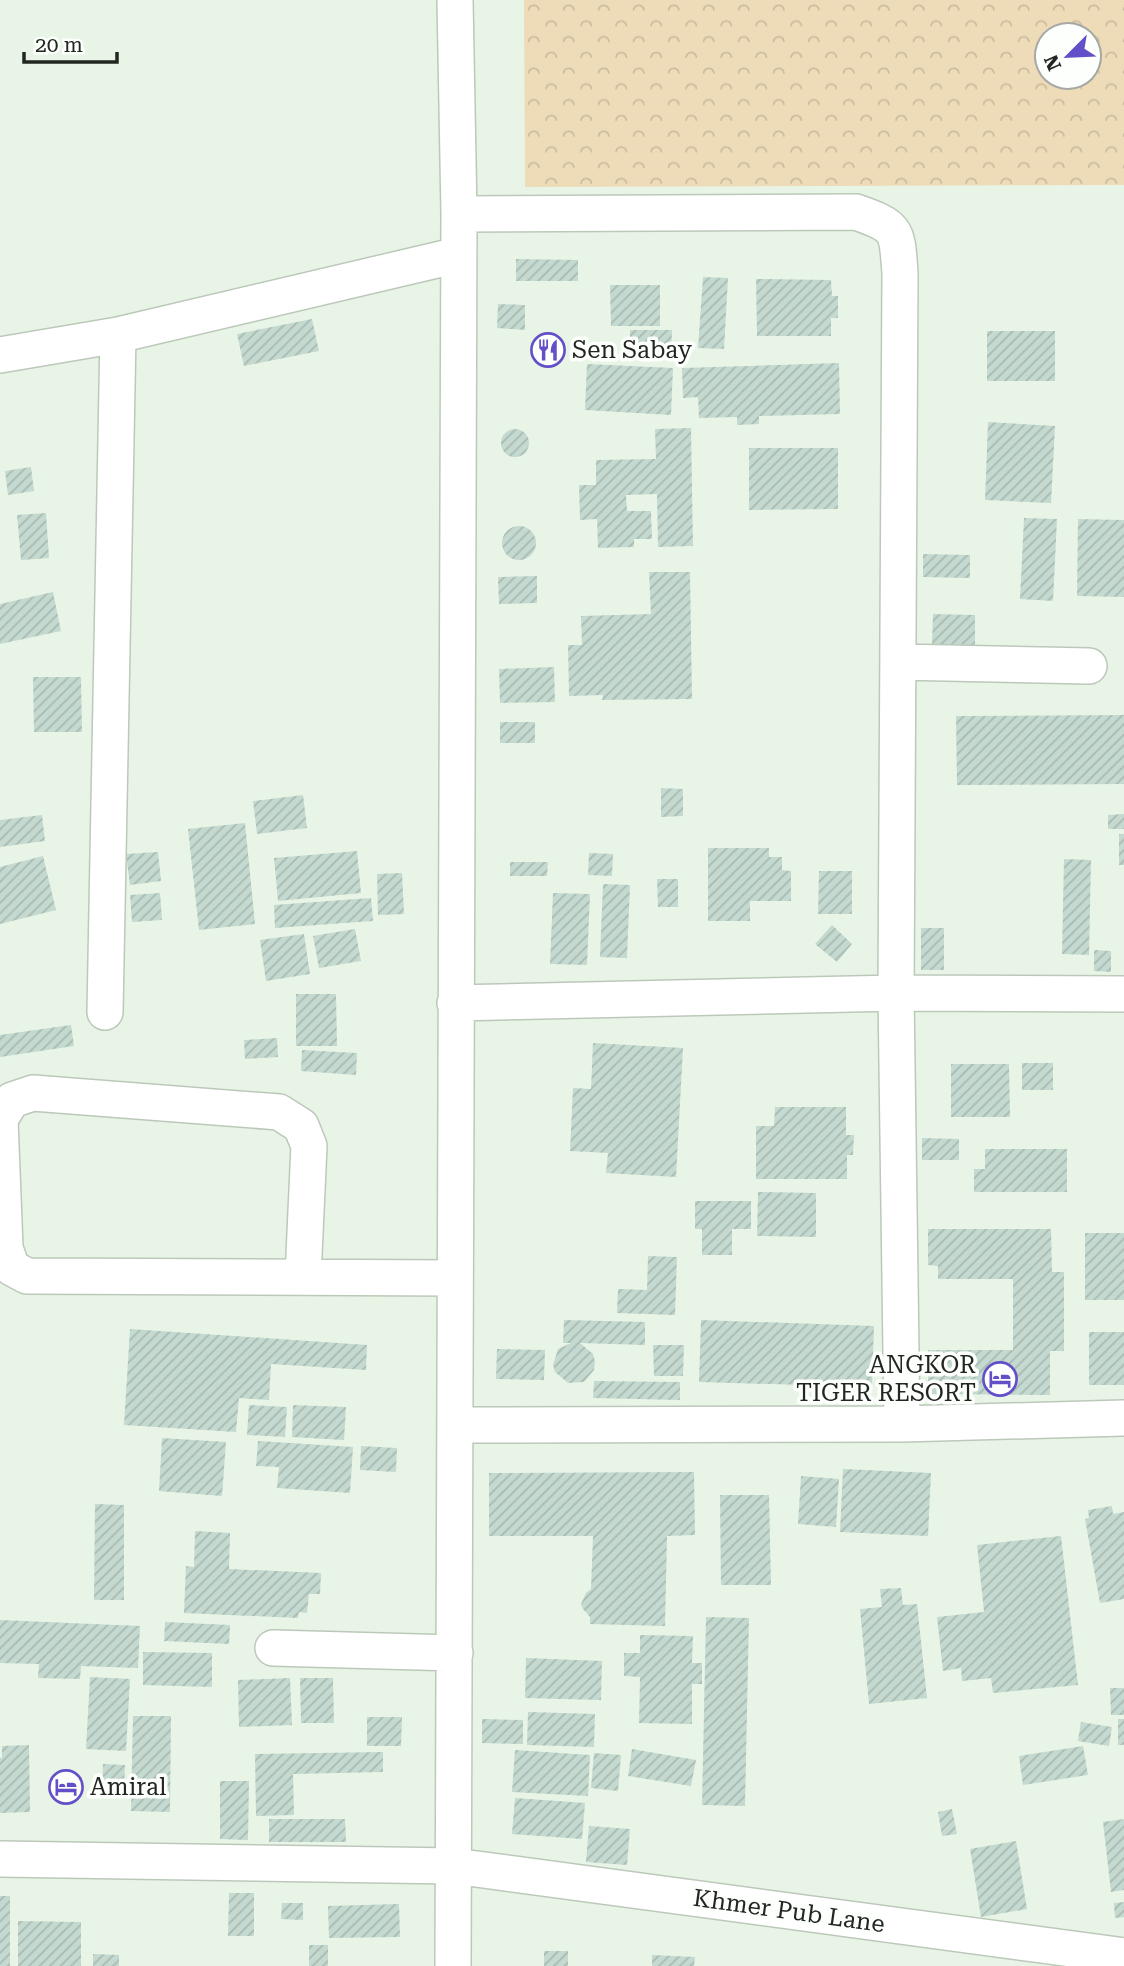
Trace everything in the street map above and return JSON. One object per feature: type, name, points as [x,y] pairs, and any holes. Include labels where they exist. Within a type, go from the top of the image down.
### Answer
[{"type":"street","points":[[453,1966],[459,214],[455,0]]},
{"type":"street","points":[[459,214],[856,212],[884,222],[898,238],[896,993],[902,1424]]},
{"type":"street","points":[[0,355],[118,335],[458,255]]},
{"type":"street","points":[[105,1012],[118,335]]},
{"type":"street","points":[[898,662],[1089,666]]},
{"type":"street","points":[[455,1003],[896,993],[1124,994]]},
{"type":"street","points":[[303,1277],[309,1146],[301,1126],[279,1112],[33,1093],[12,1100],[0,1119],[5,1248],[12,1268],[27,1276],[454,1278]]},
{"type":"street","points":[[455,1425],[902,1424],[1124,1418]]},
{"type":"street","points":[[273,1648],[455,1653]]},
{"type":"street","name":"Khmer Pub Lane","points":[[0,1859],[454,1866],[1124,1956]]},
{"type":"green space","points":[[524,0],[1124,0],[1124,185],[525,187]]},
{"type":"building","points":[[516,259],[578,260],[578,281],[516,281]]},
{"type":"building","points":[[703,277],[728,278],[724,349],[698,348]]},
{"type":"building","points":[[756,279],[831,280],[832,296],[838,296],[838,318],[831,318],[831,336],[757,336]]},
{"type":"building","points":[[610,285],[660,285],[660,326],[611,326]]},
{"type":"building","points":[[498,304],[525,305],[525,330],[497,328]]},
{"type":"building","points":[[312,319],[319,351],[244,366],[237,334]]},
{"type":"building","points":[[630,330],[672,330],[671,356],[630,356]]},
{"type":"building","points":[[987,331],[1055,331],[1055,381],[987,381]]},
{"type":"building","points":[[839,363],[840,414],[759,416],[759,424],[737,425],[737,417],[699,418],[698,397],[683,398],[682,368]]},
{"type":"building","points":[[587,364],[673,368],[671,415],[585,410]]},
{"type":"building","points":[[988,422],[1055,426],[1051,503],[985,500]]},
{"type":"building","points":[[691,428],[693,546],[658,547],[657,494],[626,495],[627,511],[651,511],[652,539],[634,539],[634,547],[598,548],[597,519],[580,520],[579,485],[596,485],[596,460],[656,459],[655,429]]},
{"type":"building","points":[[515,429],[525,433],[529,443],[525,453],[515,457],[505,453],[501,443],[505,433]]},
{"type":"building","points":[[749,448],[838,448],[838,509],[749,510]]},
{"type":"building","points":[[31,467],[34,491],[8,495],[5,471]]},
{"type":"building","points":[[46,513],[49,558],[21,560],[17,515]]},
{"type":"building","points":[[1024,518],[1057,519],[1053,601],[1020,599]]},
{"type":"building","points":[[1078,519],[1124,520],[1124,597],[1077,596]]},
{"type":"building","points":[[519,526],[531,531],[536,543],[531,555],[519,560],[507,555],[502,543],[507,531]]},
{"type":"building","points":[[923,554],[970,555],[970,578],[923,577]]},
{"type":"building","points":[[649,572],[690,572],[692,699],[602,700],[603,695],[569,696],[568,645],[582,645],[581,616],[651,614]]},
{"type":"building","points":[[537,576],[537,603],[499,604],[498,577]]},
{"type":"building","points":[[53,592],[61,631],[0,644],[0,604]]},
{"type":"building","points":[[933,614],[975,615],[975,645],[932,644]]},
{"type":"building","points":[[554,667],[555,702],[500,703],[499,669]]},
{"type":"building","points":[[33,677],[81,677],[82,732],[34,732]]},
{"type":"building","points":[[1124,715],[1124,784],[957,785],[956,716]]},
{"type":"building","points":[[500,722],[535,722],[535,743],[500,743]]},
{"type":"building","points":[[661,788],[683,789],[683,816],[661,817]]},
{"type":"building","points":[[303,795],[307,828],[257,834],[253,801]]},
{"type":"building","points":[[1124,814],[1124,829],[1108,829],[1108,815]]},
{"type":"building","points":[[42,815],[45,841],[0,847],[0,820]]},
{"type":"building","points":[[245,823],[255,924],[199,930],[188,829]]},
{"type":"building","points":[[1119,834],[1124,834],[1124,865],[1119,865]]},
{"type":"building","points":[[708,848],[769,848],[769,857],[782,857],[782,870],[791,871],[791,901],[750,901],[750,921],[708,921]]},
{"type":"building","points":[[357,851],[361,893],[278,901],[274,858]]},
{"type":"building","points":[[158,852],[161,881],[130,885],[126,854]]},
{"type":"building","points":[[589,853],[613,854],[612,876],[588,875]]},
{"type":"building","points":[[43,856],[56,910],[0,924],[0,867]]},
{"type":"building","points":[[1064,859],[1091,860],[1089,955],[1062,954]]},
{"type":"building","points":[[510,862],[548,862],[547,876],[510,876]]},
{"type":"building","points":[[819,871],[852,871],[852,914],[818,914]]},
{"type":"building","points":[[402,873],[404,914],[378,915],[377,874]]},
{"type":"building","points":[[657,879],[678,879],[678,907],[658,907]]},
{"type":"building","points":[[603,884],[630,885],[627,958],[600,957]]},
{"type":"building","points":[[160,893],[162,920],[132,922],[130,895]]},
{"type":"building","points":[[553,893],[590,894],[587,965],[550,964]]},
{"type":"building","points":[[371,898],[373,921],[275,928],[274,905]]},
{"type":"building","points":[[832,925],[852,944],[837,962],[815,944]]},
{"type":"building","points":[[921,928],[944,928],[944,970],[921,970]]},
{"type":"building","points":[[355,929],[361,961],[319,968],[313,936]]},
{"type":"building","points":[[304,934],[310,974],[266,981],[260,940]]},
{"type":"building","points":[[1094,950],[1111,951],[1111,972],[1094,971]]},
{"type":"building","points":[[296,994],[336,994],[337,1046],[296,1046]]},
{"type":"building","points":[[71,1025],[74,1046],[0,1057],[0,1035]]},
{"type":"building","points":[[277,1038],[278,1057],[245,1059],[244,1040]]},
{"type":"building","points":[[593,1043],[683,1048],[676,1177],[606,1173],[608,1153],[570,1151],[573,1088],[591,1089]]},
{"type":"building","points":[[302,1050],[357,1053],[356,1075],[301,1071]]},
{"type":"building","points":[[1022,1063],[1053,1063],[1053,1090],[1022,1090]]},
{"type":"building","points":[[951,1064],[1009,1064],[1010,1117],[951,1117]]},
{"type":"building","points":[[775,1107],[846,1107],[846,1135],[854,1135],[853,1155],[847,1155],[847,1179],[756,1179],[756,1126],[774,1126]]},
{"type":"building","points":[[922,1138],[959,1139],[959,1160],[922,1160]]},
{"type":"building","points":[[985,1149],[1067,1149],[1067,1192],[974,1192],[974,1169],[985,1169]]},
{"type":"building","points":[[758,1192],[816,1193],[816,1237],[757,1236]]},
{"type":"building","points":[[695,1201],[751,1201],[751,1229],[732,1229],[732,1255],[702,1255],[702,1229],[695,1229]]},
{"type":"building","points":[[928,1229],[1051,1229],[1052,1272],[1064,1272],[1064,1351],[1050,1351],[1050,1395],[928,1394],[928,1350],[1013,1350],[1013,1279],[938,1279],[938,1266],[928,1265]]},
{"type":"building","points":[[1085,1233],[1124,1233],[1124,1300],[1085,1300]]},
{"type":"building","points":[[648,1256],[677,1257],[675,1315],[617,1313],[618,1289],[647,1290]]},
{"type":"building","points":[[564,1320],[645,1322],[645,1345],[580,1343],[593,1354],[594,1370],[584,1382],[568,1383],[555,1372],[553,1365],[558,1349],[571,1343],[563,1343]]},
{"type":"building","points":[[701,1320],[874,1326],[872,1387],[699,1382]]},
{"type":"building","points":[[130,1329],[367,1345],[366,1370],[271,1364],[269,1400],[239,1398],[236,1432],[124,1425]]},
{"type":"building","points":[[1089,1332],[1124,1332],[1124,1385],[1089,1385]]},
{"type":"building","points":[[653,1345],[684,1345],[683,1376],[654,1376]]},
{"type":"building","points":[[497,1349],[545,1350],[544,1380],[496,1379]]},
{"type":"building","points":[[594,1381],[680,1382],[680,1400],[593,1398]]},
{"type":"building","points":[[249,1405],[287,1407],[285,1437],[247,1435]]},
{"type":"building","points":[[293,1405],[346,1407],[344,1440],[292,1437]]},
{"type":"building","points":[[162,1438],[226,1442],[222,1496],[159,1491]]},
{"type":"building","points":[[258,1441],[353,1447],[350,1493],[277,1488],[279,1467],[256,1466]]},
{"type":"building","points":[[361,1446],[397,1448],[396,1472],[360,1470]]},
{"type":"building","points":[[843,1469],[931,1473],[928,1536],[840,1532]]},
{"type":"building","points":[[694,1472],[695,1535],[667,1536],[665,1626],[590,1624],[590,1617],[581,1604],[591,1589],[593,1536],[489,1536],[489,1473]]},
{"type":"building","points":[[801,1476],[839,1479],[836,1527],[798,1524]]},
{"type":"building","points":[[720,1495],[769,1495],[771,1585],[721,1585]]},
{"type":"building","points":[[95,1504],[124,1505],[124,1600],[94,1600]]},
{"type":"building","points":[[1112,1506],[1113,1514],[1124,1512],[1124,1599],[1100,1603],[1085,1519],[1089,1518],[1088,1510]]},
{"type":"building","points":[[195,1531],[230,1533],[229,1569],[321,1573],[320,1594],[309,1594],[307,1613],[299,1612],[298,1618],[184,1613],[186,1566],[194,1567]]},
{"type":"building","points":[[1061,1536],[1078,1685],[993,1693],[991,1678],[962,1681],[961,1668],[943,1671],[937,1617],[984,1612],[977,1545]]},
{"type":"building","points":[[901,1588],[903,1605],[917,1604],[927,1698],[869,1704],[860,1609],[882,1607],[880,1589]]},
{"type":"building","points":[[706,1617],[749,1618],[745,1806],[702,1805]]},
{"type":"building","points":[[0,1620],[140,1626],[138,1668],[81,1666],[80,1679],[38,1678],[39,1664],[0,1663]]},
{"type":"building","points":[[165,1622],[230,1625],[229,1644],[164,1641]]},
{"type":"building","points":[[640,1635],[693,1636],[692,1663],[702,1663],[702,1684],[692,1684],[692,1724],[639,1723],[640,1677],[624,1676],[624,1653],[640,1653]]},
{"type":"building","points":[[143,1652],[212,1653],[212,1687],[143,1685]]},
{"type":"building","points":[[526,1658],[602,1661],[601,1700],[525,1698]]},
{"type":"building","points":[[90,1677],[130,1679],[126,1751],[86,1749]]},
{"type":"building","points":[[290,1678],[292,1725],[239,1727],[238,1680]]},
{"type":"building","points":[[300,1678],[333,1678],[334,1723],[301,1723]]},
{"type":"building","points":[[1110,1688],[1124,1688],[1124,1715],[1111,1715]]},
{"type":"building","points":[[528,1712],[595,1714],[594,1747],[527,1745]]},
{"type":"building","points":[[133,1716],[171,1716],[170,1812],[131,1811]]},
{"type":"building","points":[[367,1717],[402,1717],[401,1746],[367,1746]]},
{"type":"building","points":[[482,1719],[523,1720],[523,1744],[482,1743]]},
{"type":"building","points":[[1118,1719],[1124,1719],[1124,1745],[1118,1745]]},
{"type":"building","points":[[1081,1722],[1112,1727],[1109,1746],[1078,1741]]},
{"type":"building","points":[[29,1745],[30,1812],[0,1813],[2,1746]]},
{"type":"building","points":[[1083,1746],[1088,1775],[1023,1785],[1019,1756]]},
{"type":"building","points":[[632,1749],[696,1760],[691,1786],[628,1776]]},
{"type":"building","points":[[515,1750],[590,1755],[588,1796],[512,1792]]},
{"type":"building","points":[[383,1752],[383,1772],[293,1774],[294,1815],[256,1816],[255,1754]]},
{"type":"building","points":[[594,1753],[621,1755],[618,1791],[591,1788]]},
{"type":"building","points":[[103,1764],[125,1765],[124,1792],[102,1791]]},
{"type":"building","points":[[220,1781],[249,1781],[248,1840],[220,1839]]},
{"type":"building","points":[[515,1798],[585,1803],[582,1839],[512,1834]]},
{"type":"building","points":[[952,1809],[957,1834],[942,1836],[938,1812]]},
{"type":"building","points":[[269,1819],[345,1819],[346,1842],[269,1842]]},
{"type":"building","points":[[1124,1819],[1124,1890],[1111,1892],[1103,1822]]},
{"type":"building","points":[[589,1826],[630,1829],[627,1865],[586,1862]]},
{"type":"building","points":[[1016,1841],[1027,1909],[981,1917],[970,1849]]},
{"type":"building","points":[[229,1893],[254,1893],[254,1936],[228,1936]]},
{"type":"building","points":[[0,1896],[10,1896],[10,1966],[0,1966]]},
{"type":"building","points":[[1124,1902],[1124,1917],[1115,1918],[1114,1903]]},
{"type":"building","points":[[282,1903],[303,1903],[303,1920],[281,1919]]},
{"type":"building","points":[[399,1904],[400,1937],[329,1938],[328,1906]]},
{"type":"building","points":[[18,1921],[81,1922],[81,1966],[18,1966]]},
{"type":"building","points":[[309,1945],[328,1945],[328,1966],[309,1966]]},
{"type":"building","points":[[544,1951],[568,1951],[568,1966],[544,1966]]},
{"type":"building","points":[[93,1954],[119,1955],[119,1966],[93,1966]]},
{"type":"building","points":[[652,1955],[695,1957],[694,1966],[652,1966]]},
{"type":"place","name":"Sen Sabay","points":[[548,350]]},
{"type":"place","name":"ANGKOR TIGER RESORT","points":[[1000,1379]]},
{"type":"place","name":"Amiral","points":[[66,1787]]}]
